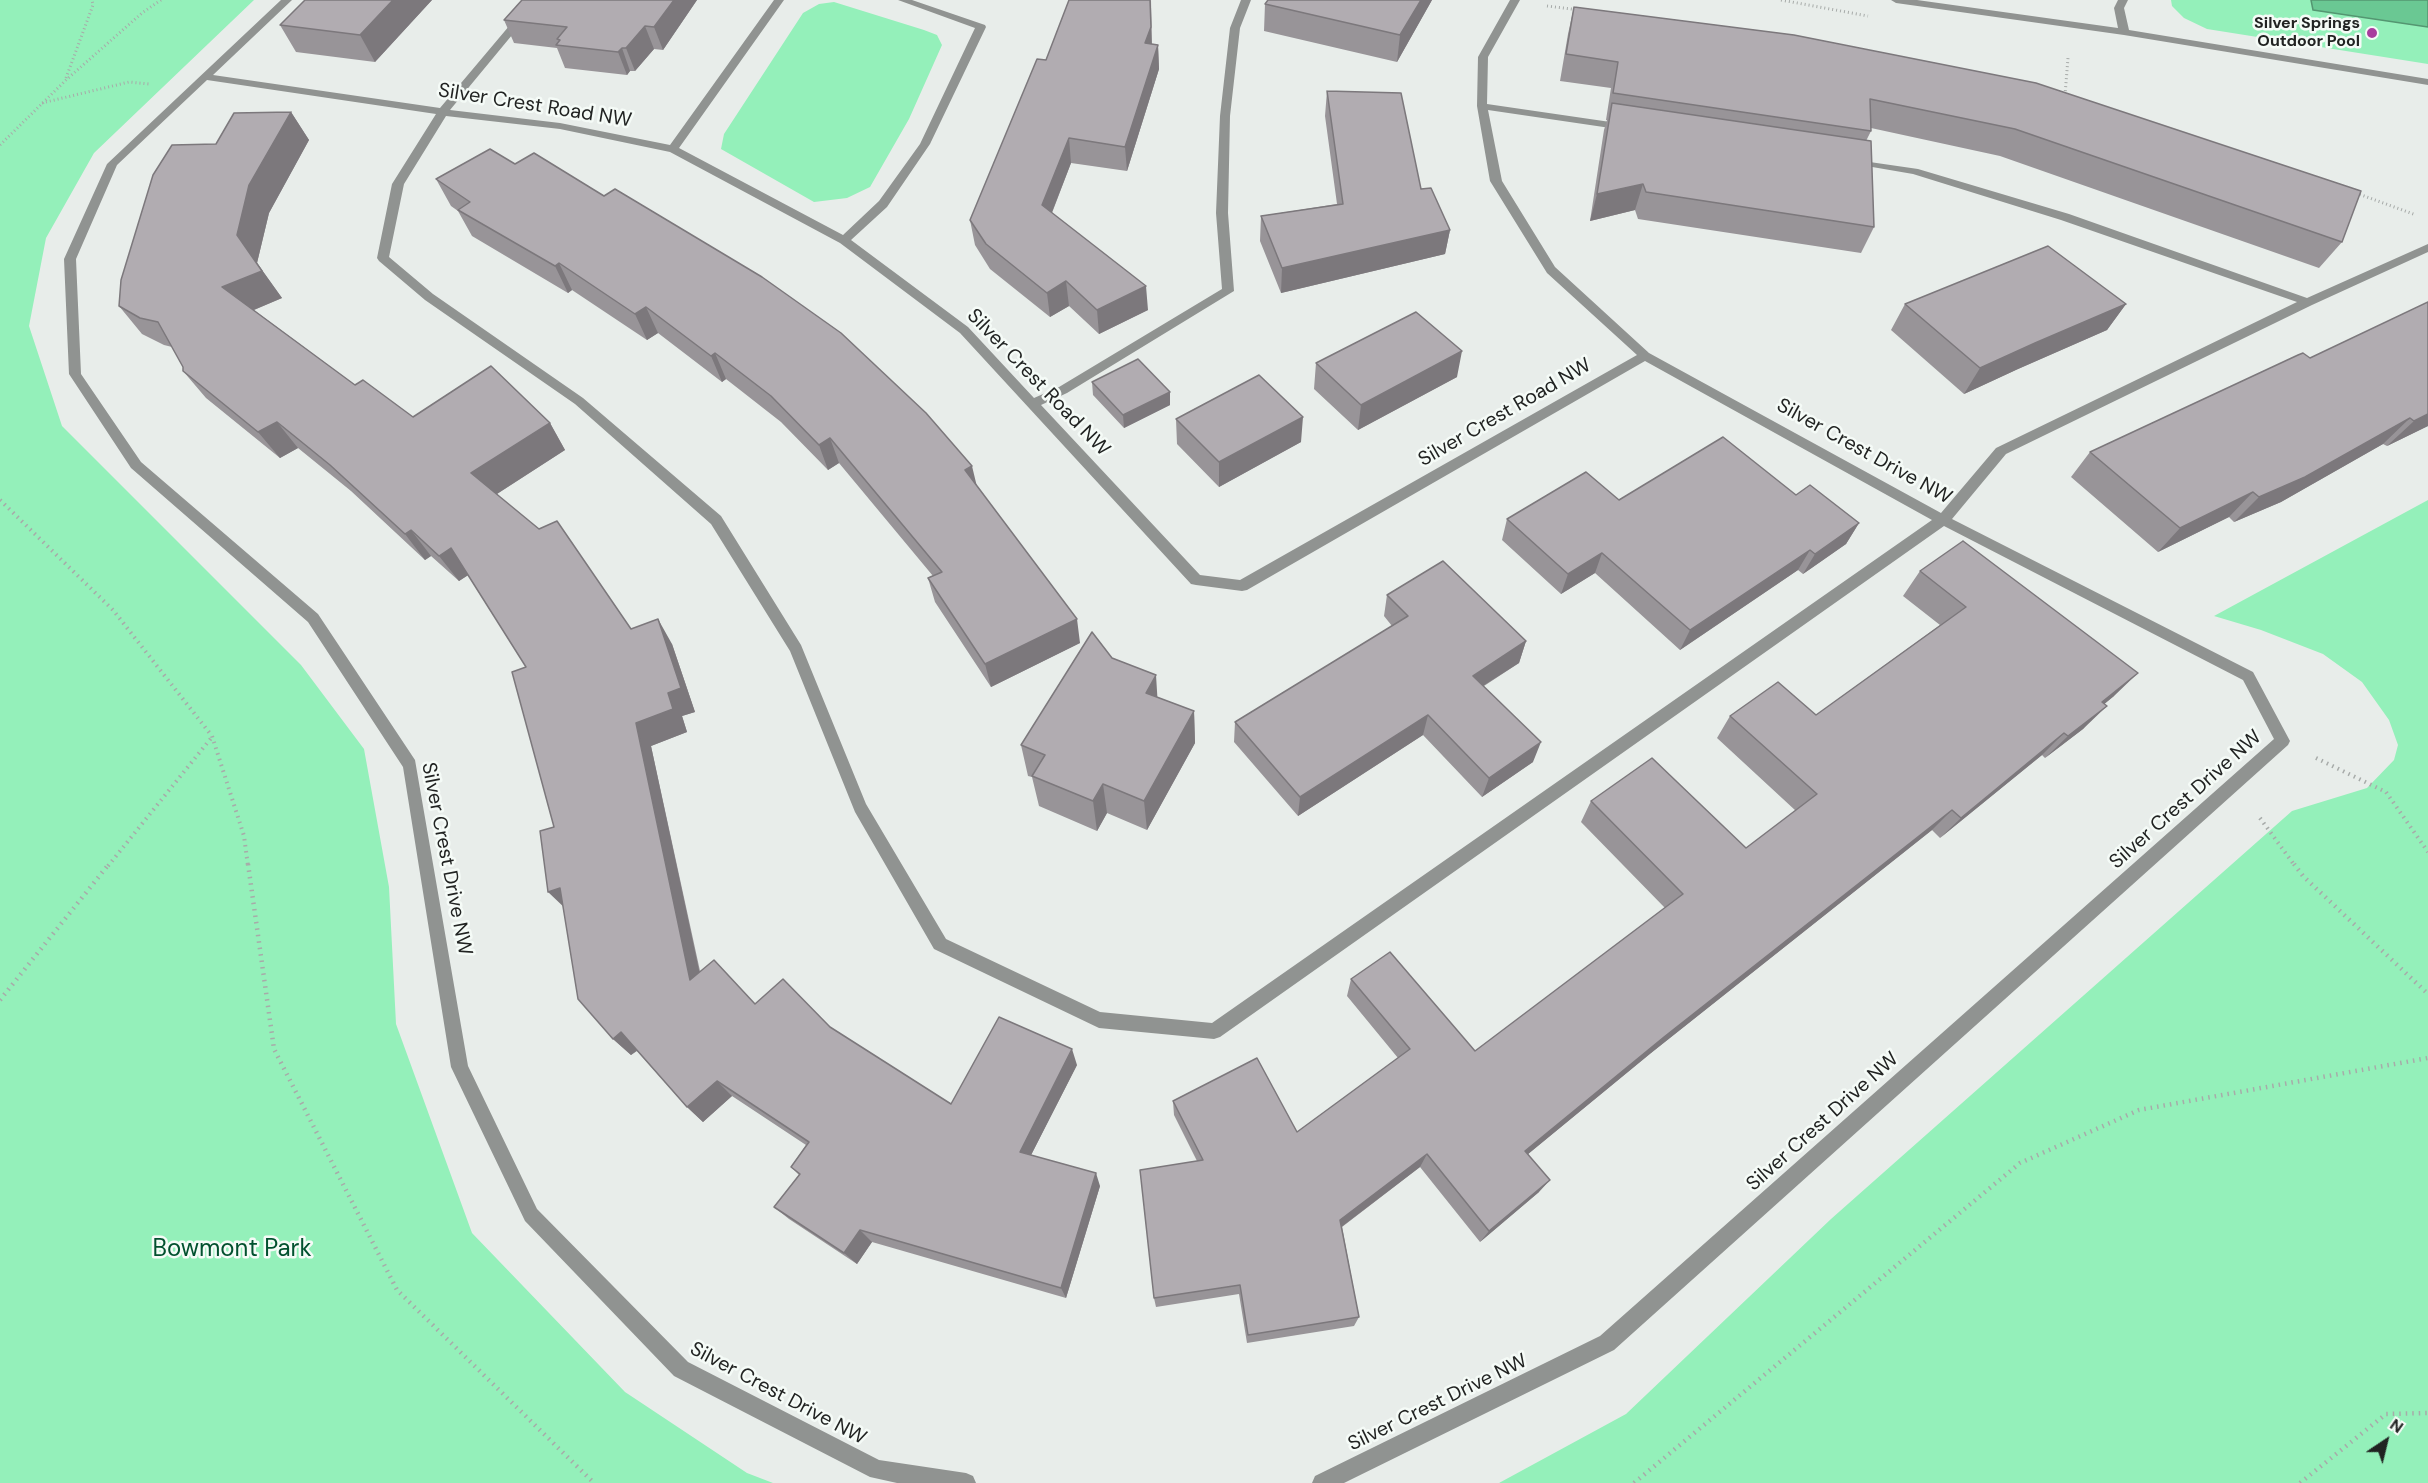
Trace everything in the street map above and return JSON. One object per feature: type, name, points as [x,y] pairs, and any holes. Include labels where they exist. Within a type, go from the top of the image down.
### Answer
[{"type":"street","name":"Silver Crest Drive NW","points":[[287,0],[112,164],[70,260],[75,374],[136,465],[313,618],[410,765],[460,1067],[531,1215],[681,1370],[877,1470],[966,1483]]},
{"type":"street","points":[[536,0],[443,112],[398,184],[383,258],[429,297],[579,401],[716,520],[796,649],[860,807],[940,944],[1099,1020],[1214,1031],[1943,520],[2001,451],[2308,302],[2428,248]]},
{"type":"street","points":[[673,149],[779,0]]},
{"type":"street","points":[[844,240],[883,204],[926,144],[981,27],[903,0]]},
{"type":"street","points":[[1034,403],[1063,390],[1228,291],[1222,213],[1225,116],[1235,28],[1246,0]]},
{"type":"street","name":"Silver Crest Drive NW","points":[[1322,1483],[1607,1343],[2283,741],[2248,676],[1943,520],[1645,356],[1551,270],[1496,181],[1482,106],[1483,57],[1515,0]]},
{"type":"street","points":[[1896,0],[2124,32],[2428,82]]},
{"type":"street","points":[[2123,0],[2119,8],[2124,32]]},
{"type":"street","name":"Silver Crest Road NW","points":[[205,77],[443,112],[560,126],[673,149],[844,240],[964,330],[1196,580],[1242,586],[1645,356]]},
{"type":"street","points":[[1482,106],[1634,129]]},
{"type":"street","points":[[1844,160],[1914,171],[2033,207],[2308,302]]},
{"type":"path","points":[[66,80],[93,5],[92,0]]},
{"type":"path","points":[[0,145],[66,80],[142,13],[161,0]]},
{"type":"path","points":[[1538,4],[1586,10]]},
{"type":"path","points":[[2069,49],[2064,94],[2075,98]]},
{"type":"path","points":[[40,104],[129,82],[150,84]]},
{"type":"path","points":[[2347,190],[2420,217]]},
{"type":"path","points":[[0,500],[113,610],[212,736],[244,836],[274,1048],[397,1290],[594,1483]]},
{"type":"path","points":[[0,1000],[212,736]]},
{"type":"path","points":[[2283,741],[2386,792],[2428,852]]},
{"type":"path","points":[[2260,818],[2303,876],[2428,994]]},
{"type":"path","points":[[1634,1483],[2020,1163],[2139,1110],[2428,1058]]},
{"type":"path","points":[[2300,1483],[2386,1414],[2428,1413]]},
{"type":"green space","name":"Bowmont Park","points":[[0,0],[254,0],[94,153],[46,238],[29,326],[62,426],[301,665],[364,749],[389,887],[396,1024],[472,1233],[625,1392],[747,1473],[773,1483],[0,1483]]},
{"type":"green space","name":"Silver Springs Outdoor Pool","points":[[2171,0],[2428,0],[2428,64],[2207,29],[2184,18],[2172,6]]},
{"type":"green space","points":[[834,2],[937,35],[942,45],[909,119],[870,187],[847,198],[814,202],[721,149],[724,134],[803,13],[819,4]]},
{"type":"green space","points":[[2428,500],[2428,1483],[1499,1483],[1626,1414],[1831,1219],[2292,811],[2367,788],[2394,760],[2398,745],[2389,720],[2362,682],[2323,654],[2261,630],[2214,616]]},
{"type":"shaded area","points":[[2311,0],[2428,0],[2428,27],[2313,10]]},
{"type":"building","points":[[305,0],[393,0],[360,35],[280,25]]},
{"type":"building","points":[[522,0],[674,0],[654,27],[645,26],[626,48],[618,52],[556,45],[560,40],[557,39],[567,27],[504,20]]},
{"type":"building","points":[[1069,0],[1150,0],[1151,27],[1145,43],[1158,45],[1125,147],[1069,138],[1042,205],[1146,286],[1097,310],[1066,281],[1047,293],[986,244],[970,220],[1037,59],[1046,60]]},
{"type":"building","points":[[1268,0],[1421,0],[1400,35],[1265,4]]},
{"type":"building","points":[[1574,7],[1794,35],[2036,83],[2361,191],[2342,242],[2015,129],[1870,99],[1871,131],[1613,93],[1618,62],[1566,54]]},
{"type":"building","points":[[1327,91],[1401,93],[1421,189],[1431,188],[1450,230],[1282,268],[1261,216],[1343,204]]},
{"type":"building","points":[[1612,103],[1871,141],[1874,227],[1646,192],[1643,184],[1597,194]]},
{"type":"building","points":[[291,112],[249,185],[237,235],[262,271],[222,287],[355,385],[363,380],[413,417],[491,366],[550,423],[471,473],[539,529],[557,521],[631,629],[658,619],[681,688],[668,693],[673,709],[636,723],[690,980],[714,960],[755,1004],[783,979],[830,1027],[951,1104],[999,1017],[1072,1049],[1020,1152],[1096,1173],[1061,1288],[860,1230],[844,1253],[774,1207],[800,1174],[791,1167],[809,1142],[717,1081],[687,1107],[621,1032],[613,1039],[578,999],[560,888],[548,892],[540,831],[554,827],[512,672],[526,667],[451,548],[439,556],[411,530],[405,534],[330,465],[277,422],[258,432],[183,371],[183,367],[158,322],[140,318],[119,306],[121,280],[153,175],[172,145],[216,144],[234,113]]},
{"type":"building","points":[[490,149],[515,164],[534,153],[604,196],[615,189],[762,277],[841,333],[926,413],[972,466],[965,470],[1077,619],[985,664],[928,578],[942,572],[830,438],[819,445],[771,396],[715,353],[711,356],[646,307],[635,314],[559,263],[555,266],[458,210],[470,202],[436,179]]},
{"type":"building","points":[[2048,246],[2126,304],[1980,368],[1905,304]]},
{"type":"building","points":[[2428,302],[2428,414],[2414,421],[2410,418],[2305,477],[2259,497],[2253,492],[2180,528],[2090,452],[2298,355],[2303,353],[2310,358]]},
{"type":"building","points":[[1416,312],[1462,351],[1361,405],[1316,363]]},
{"type":"building","points":[[1138,359],[1170,392],[1123,415],[1092,382]]},
{"type":"building","points":[[1259,375],[1303,417],[1219,462],[1176,419]]},
{"type":"building","points":[[1723,437],[1796,495],[1810,485],[1859,523],[1815,554],[1810,550],[1690,630],[1602,553],[1568,574],[1507,519],[1586,472],[1619,500]]},
{"type":"building","points":[[1963,541],[2138,673],[2102,702],[2107,706],[2068,736],[2064,733],[1961,818],[1952,810],[1664,1037],[1525,1151],[1550,1180],[1489,1231],[1427,1154],[1340,1220],[1359,1317],[1248,1335],[1240,1285],[1154,1298],[1140,1170],[1203,1160],[1173,1101],[1257,1058],[1297,1132],[1410,1049],[1351,979],[1390,952],[1475,1051],[1683,894],[1591,801],[1652,758],[1746,848],[1817,794],[1730,716],[1778,682],[1816,715],[1966,607],[1920,571]]},
{"type":"building","points":[[1443,561],[1526,641],[1473,676],[1541,742],[1489,778],[1428,715],[1300,797],[1235,722],[1408,616],[1387,595]]},
{"type":"building","points":[[1092,632],[1112,658],[1156,675],[1146,693],[1194,711],[1144,801],[1103,784],[1093,801],[1032,776],[1045,755],[1021,745]]},
{"type":"place","name":"Silver Springs Outdoor Pool","points":[[2372,33]]}]
